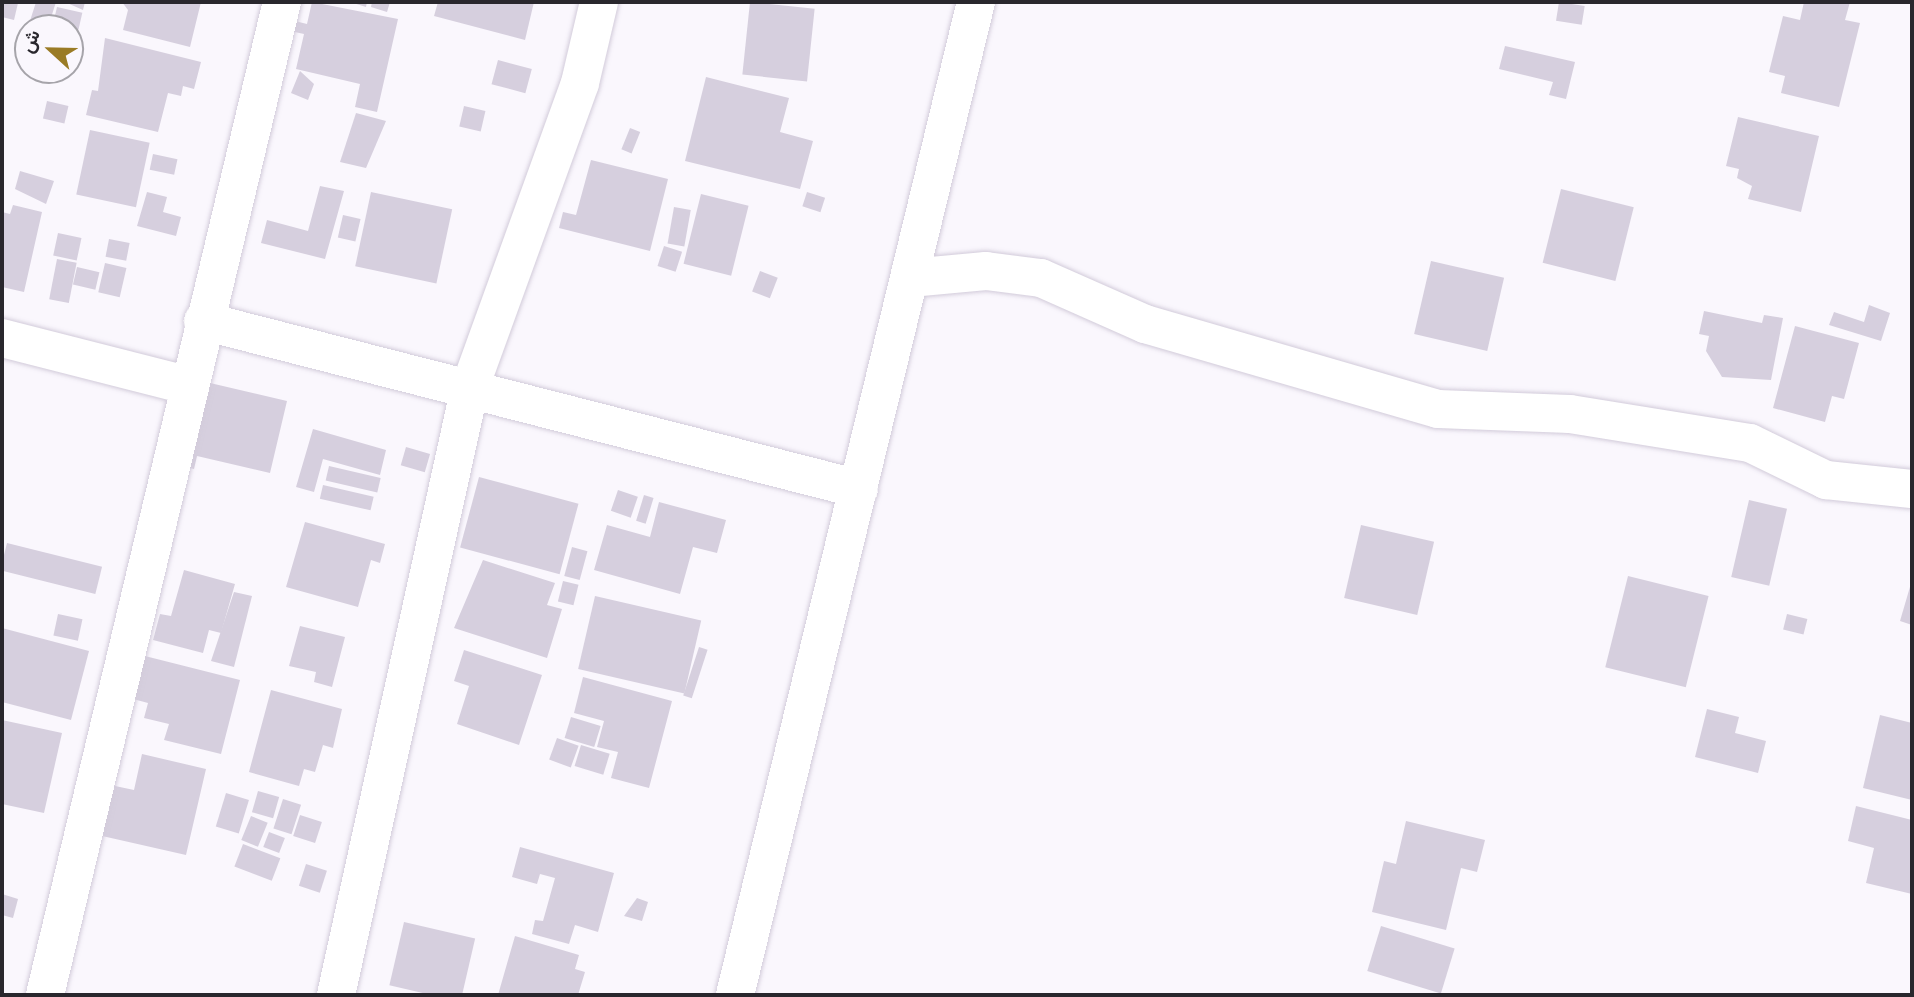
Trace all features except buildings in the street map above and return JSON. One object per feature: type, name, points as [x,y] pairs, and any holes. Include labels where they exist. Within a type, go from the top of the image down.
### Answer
[{"type":"street","points":[[45,995],[187,385],[282,2]]},
{"type":"street","points":[[336,995],[470,387],[580,83],[599,2]]},
{"type":"street","points":[[735,995],[976,2]]},
{"type":"street","points":[[910,278],[986,271],[1041,278],[1145,324],[1438,409],[1570,414],[1750,443],[1826,481],[1912,489]]},
{"type":"street","points":[[203,321],[470,387],[859,489]]},
{"type":"street","points":[[2,338],[187,385]]}]
